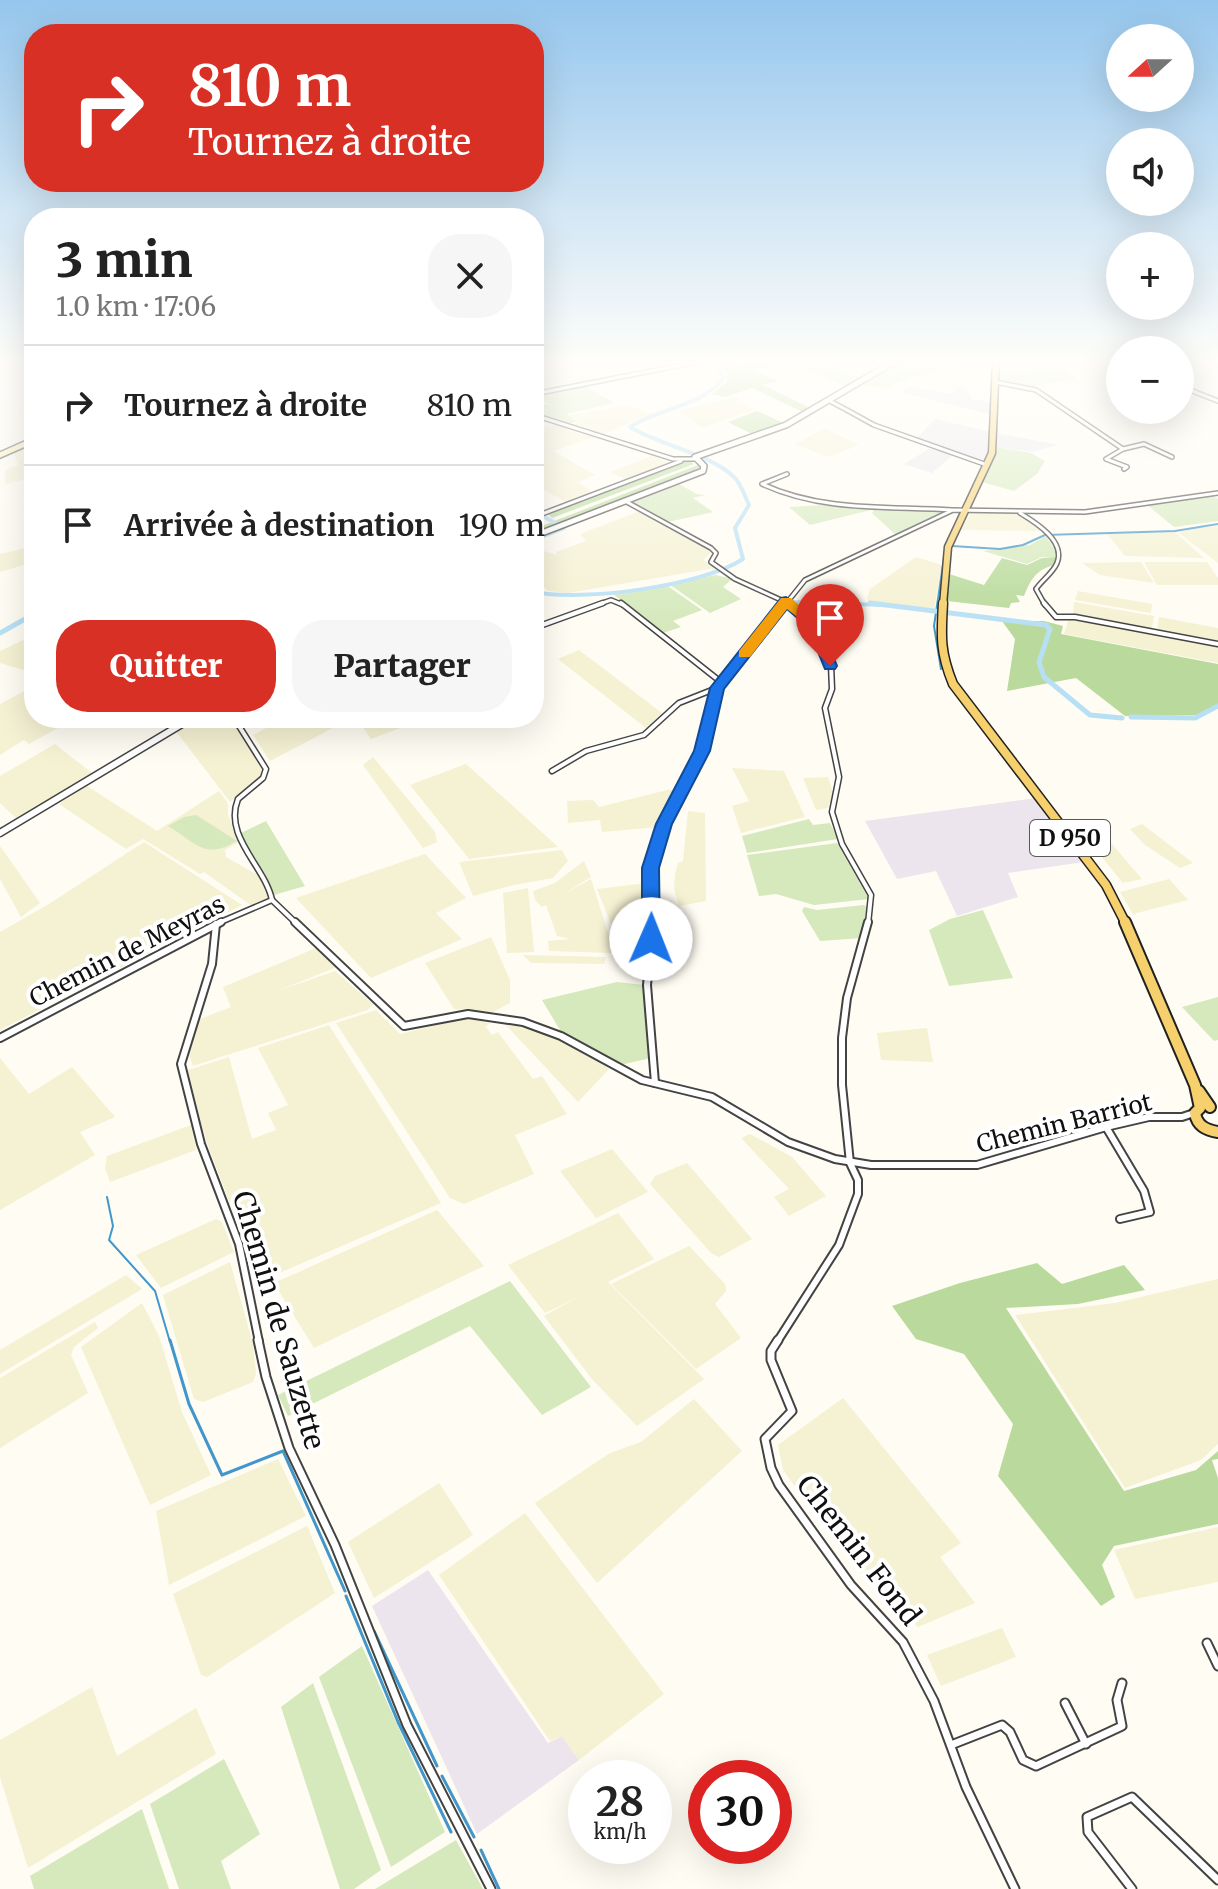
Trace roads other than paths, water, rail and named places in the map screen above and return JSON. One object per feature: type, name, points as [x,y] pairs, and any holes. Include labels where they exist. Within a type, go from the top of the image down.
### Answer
[{"type":"main road","name":"D 950","points":[[993,449],[951,538],[940,643],[948,677],[1106,885],[1208,1111]]},
{"type":"main road","points":[[1208,1111],[1218,1143]]},
{"type":"street","points":[[646,449],[682,460]]},
{"type":"street","points":[[544,514],[682,460],[698,459],[724,449]]},
{"type":"street","points":[[942,449],[987,465]]},
{"type":"street","points":[[1123,449],[1106,459],[1127,467],[1124,469]]},
{"type":"street","points":[[1155,449],[1172,457]]},
{"type":"street","points":[[544,532],[703,471],[698,459]]},
{"type":"street","points":[[787,474],[762,484],[798,497],[886,510],[1085,512],[1218,493]]},
{"type":"street","points":[[626,501],[715,551],[711,562],[722,571],[786,601],[814,625],[827,654],[833,686],[824,709],[836,748],[839,774],[832,812],[841,842],[871,900],[865,938],[847,998],[842,1038],[842,1085],[850,1163]]},
{"type":"street","points":[[655,1083],[647,985],[653,921],[650,868],[664,824],[702,751],[719,685],[805,580],[953,510]]},
{"type":"street","points":[[1015,511],[1050,537],[1058,551],[1056,565],[1036,589],[1040,599],[1056,617],[1218,644]]},
{"type":"street","points":[[544,624],[611,600],[618,601],[719,685]]},
{"type":"street","points":[[552,771],[591,749],[644,735],[679,703],[719,685]]},
{"type":"street","points":[[0,833],[175,728]]},
{"type":"street","points":[[240,728],[266,769],[266,775],[238,800],[233,814],[272,900]]},
{"type":"street","name":"Chemin Barriot","points":[[272,900],[401,1024],[410,1027],[468,1014],[523,1022],[561,1036],[642,1080],[712,1097],[788,1142],[850,1163],[939,1167],[977,1165],[1106,1127],[1149,1117],[1182,1117],[1208,1111]]},
{"type":"street","name":"Chemin de Meyras","points":[[0,1038],[216,924],[272,900]]},
{"type":"street","name":"Chemin de Sauzette","points":[[216,924],[212,964],[181,1064],[201,1144],[239,1244],[266,1377],[284,1435],[335,1545],[407,1725],[491,1889]]},
{"type":"street","name":"Chemin Barriot","points":[[1182,1117],[1208,1111]]},
{"type":"street","points":[[1106,1127],[1144,1191],[1150,1212],[1120,1219]]},
{"type":"street","name":"Chemin Fond","points":[[850,1163],[858,1180],[858,1194],[846,1231],[771,1351],[770,1363],[792,1402],[792,1411],[787,1420],[765,1439],[766,1452],[779,1485],[851,1585],[903,1642],[934,1701],[966,1787],[1015,1889]]},
{"type":"street","points":[[1207,1643],[1218,1666]]},
{"type":"street","points":[[951,1745],[1002,1725],[1010,1732],[1023,1760],[1031,1767],[1122,1726],[1117,1700],[1122,1683]]},
{"type":"street","points":[[1065,1703],[1086,1744]]},
{"type":"street","points":[[1132,1889],[1088,1832],[1086,1825],[1087,1817],[1132,1797],[1218,1880]]},
{"type":"waterway","points":[[544,593],[611,593],[672,584],[724,569],[743,559],[735,528],[749,505],[741,486],[724,469],[681,449]]},
{"type":"waterway","points":[[946,545],[961,511]]},
{"type":"waterway","points":[[544,517],[564,528],[544,536]]},
{"type":"waterway","points":[[952,546],[1000,549],[1023,545],[1045,535],[1175,531],[1218,524]]},
{"type":"waterway","points":[[941,669],[934,626],[945,551]]},
{"type":"waterway","points":[[790,602],[886,605]]},
{"type":"waterway","points":[[870,603],[886,605]]},
{"type":"waterway","points":[[886,605],[1046,625],[1050,629],[1039,662],[1044,677],[1090,715],[1122,718]]},
{"type":"waterway","points":[[0,633],[24,620]]},
{"type":"waterway","points":[[1131,717],[1195,718],[1218,706]]},
{"type":"waterway","points":[[107,1197],[113,1226],[109,1240],[155,1291],[170,1342]]},
{"type":"waterway","points":[[170,1340],[189,1404],[222,1475],[283,1451],[345,1591]]},
{"type":"waterway","points":[[346,1596],[398,1722],[451,1832]]},
{"type":"waterway","points":[[374,1631],[437,1766]]},
{"type":"waterway","points":[[442,1776],[474,1837]]},
{"type":"waterway","points":[[481,1850],[499,1889]]}]
